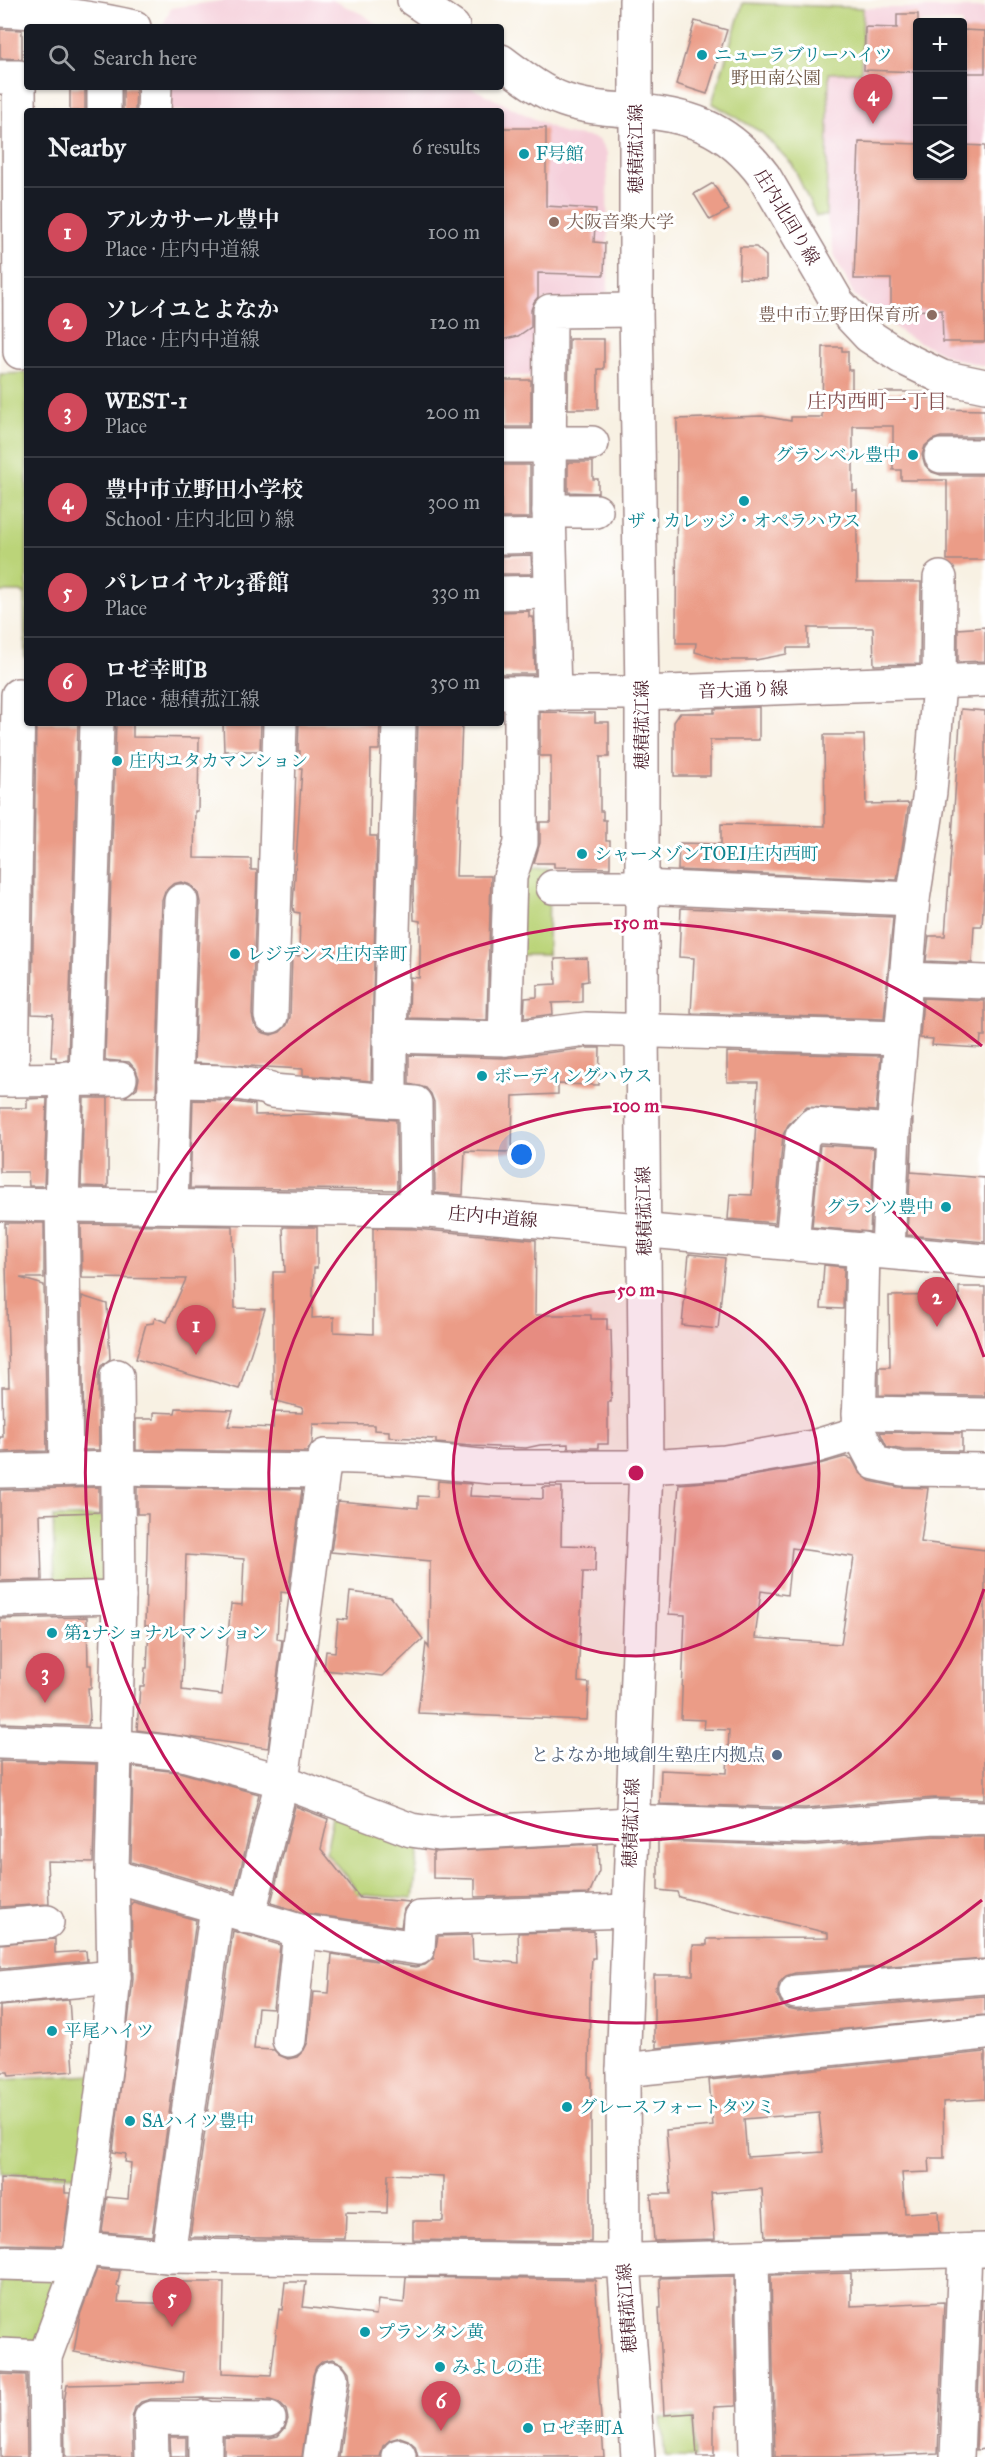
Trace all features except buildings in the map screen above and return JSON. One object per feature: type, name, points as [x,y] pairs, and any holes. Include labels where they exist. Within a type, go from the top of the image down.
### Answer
[{"type":"street","points":[[414,0],[449,24]]},
{"type":"street","name":"穂積菰江線","points":[[636,0],[636,310],[642,693],[646,1467],[641,1823],[628,1911],[623,2070],[624,2261],[638,2457]]},
{"type":"street","points":[[0,10],[28,11],[108,24]]},
{"type":"street","name":"庄内北回り線","points":[[504,63],[536,86],[563,100],[597,108],[684,117],[701,123],[727,138],[753,161],[764,176],[838,303],[870,336],[901,357],[942,377],[985,386]]},
{"type":"street","points":[[0,77],[19,77],[16,352]]},
{"type":"street","points":[[104,90],[104,108]]},
{"type":"street","points":[[154,90],[154,108]]},
{"type":"street","points":[[554,693],[548,444],[550,311],[636,310]]},
{"type":"street","points":[[504,446],[592,442]]},
{"type":"street","points":[[941,456],[985,456]]},
{"type":"street","points":[[504,536],[596,511]]},
{"type":"street","points":[[940,578],[939,684],[930,792],[913,899],[893,1131],[876,1250],[859,1423],[874,1462],[902,1469],[985,1470]]},
{"type":"street","points":[[504,593],[550,592]]},
{"type":"street","name":"音大通り線","points":[[511,693],[642,693],[939,684],[985,680]]},
{"type":"street","points":[[505,1039],[510,877],[521,843],[511,693]]},
{"type":"street","points":[[15,695],[6,1080],[120,1079]]},
{"type":"street","points":[[66,1469],[62,1204],[76,1078],[97,726]]},
{"type":"street","points":[[271,1016],[280,726]]},
{"type":"street","points":[[390,1101],[399,726]]},
{"type":"street","points":[[553,887],[642,887],[913,899]]},
{"type":"street","points":[[171,1206],[181,901]]},
{"type":"street","points":[[906,979],[985,981]]},
{"type":"street","points":[[390,1035],[505,1039],[586,1029],[901,1038]]},
{"type":"street","points":[[175,1081],[231,1082],[268,1088],[272,1091],[415,1103],[416,1210]]},
{"type":"street","points":[[792,1243],[802,1137],[813,1125],[893,1131]]},
{"type":"street","name":"庄内中道線","points":[[0,1204],[416,1210],[985,1261]]},
{"type":"street","points":[[46,2457],[45,2357],[80,2257],[106,2062],[114,1977],[112,1876],[119,1597],[117,1376]]},
{"type":"street","points":[[249,1917],[282,1781],[321,1471],[325,1456],[411,1459],[489,1467],[646,1467],[725,1462],[813,1447],[859,1423],[985,1415]]},
{"type":"street","points":[[0,1471],[117,1468],[321,1471]]},
{"type":"street","points":[[0,1600],[119,1597]]},
{"type":"street","points":[[0,1742],[115,1746],[183,1754],[282,1781],[411,1830],[438,1834],[641,1823],[805,1827],[935,1817],[985,1818]]},
{"type":"street","points":[[112,1876],[300,1931],[418,1948],[420,1918],[628,1911]]},
{"type":"street","points":[[168,2256],[217,1907]]},
{"type":"street","points":[[0,1926],[47,1922]]},
{"type":"street","points":[[289,2040],[300,1931]]},
{"type":"street","points":[[0,1988],[114,1977]]},
{"type":"street","points":[[796,1992],[985,1977]]},
{"type":"street","points":[[623,2070],[985,2033]]},
{"type":"street","points":[[0,2263],[80,2257],[168,2256],[624,2261],[975,2251],[957,2457]]},
{"type":"street","points":[[752,2258],[756,2457]]},
{"type":"street","points":[[0,2355],[45,2357]]},
{"type":"street","points":[[320,2457],[331,2378]]},
{"type":"street","points":[[204,2417],[205,2457]]},
{"type":"street","points":[[152,2457],[152,2418],[269,2419]]},
{"type":"shaded area","points":[[227,0],[332,0],[364,15],[376,24],[163,24],[171,8]]},
{"type":"shaded area","points":[[863,8],[985,8],[985,366],[952,358],[905,335],[854,295],[835,257],[826,216],[829,72],[861,71]]},
{"type":"shaded area","name":"大阪音楽大学","points":[[161,90],[476,90],[565,134],[599,140],[607,153],[608,291],[597,300],[543,300],[542,376],[504,376],[504,108],[160,108]]},
{"type":"green space","name":"野田南公園","points":[[743,3],[863,8],[861,72],[829,73],[826,216],[816,216],[792,164],[761,132],[712,103]]},
{"type":"green space","points":[[24,373],[24,592],[0,592],[0,374]]},
{"type":"green space","points":[[526,868],[549,868],[548,955],[515,955]]},
{"type":"green space","points":[[113,1516],[113,1580],[55,1589],[53,1517]]},
{"type":"green space","points":[[335,1806],[420,1841],[413,1899],[353,1894],[354,1886],[326,1852]]},
{"type":"green space","points":[[93,2075],[80,2176],[0,2174],[0,2080]]},
{"type":"green space","points":[[0,2275],[64,2276],[43,2345],[0,2343]]},
{"type":"green space","points":[[693,2417],[695,2457],[665,2457],[661,2418]]},
{"type":"place","name":"ニューラブリーハイツ","points":[[702,55]]},
{"type":"place","name":"豊中市立野田小学校","points":[[873,124]]},
{"type":"place","name":"F号館","points":[[524,154]]},
{"type":"place","name":"大阪音楽大学","points":[[554,222]]},
{"type":"place","name":"豊中市立野田保育所","points":[[932,315]]},
{"type":"place","name":"グランベル豊中","points":[[913,455]]},
{"type":"place","name":"ザ・カレッジ・オペラハウス","points":[[744,501]]},
{"type":"place","name":"庄内ユタカマンション","points":[[117,761]]},
{"type":"place","name":"シャーメゾンTOEI庄内西町","points":[[582,854]]},
{"type":"place","name":"レジデンス庄内幸町","points":[[235,954]]},
{"type":"place","name":"ボーディングハウス","points":[[482,1076]]},
{"type":"place","name":"グランツ豊中","points":[[946,1207]]},
{"type":"place","name":"ソレイユとよなか","points":[[937,1327]]},
{"type":"place","name":"アルカサール豊中","points":[[196,1355]]},
{"type":"place","name":"第2ナショナルマンション","points":[[52,1633]]},
{"type":"place","name":"WEST-1","points":[[45,1703]]},
{"type":"place","name":"とよなか地域創生塾庄内拠点","points":[[777,1755]]},
{"type":"place","name":"平尾ハイツ","points":[[52,2031]]},
{"type":"place","name":"グレースフォートタツミ","points":[[567,2107]]},
{"type":"place","name":"SAハイツ豊中","points":[[130,2121]]},
{"type":"place","name":"パレロイヤル3番館","points":[[172,2327]]},
{"type":"place","name":"プランタン黄","points":[[365,2332]]},
{"type":"place","name":"みよしの荘","points":[[440,2367]]},
{"type":"place","name":"ロゼ幸町A","points":[[528,2428]]},
{"type":"place","name":"ロゼ幸町B","points":[[441,2431]]},
{"type":"district","name":"庄内西町一丁目","points":[[877,401]]}]
